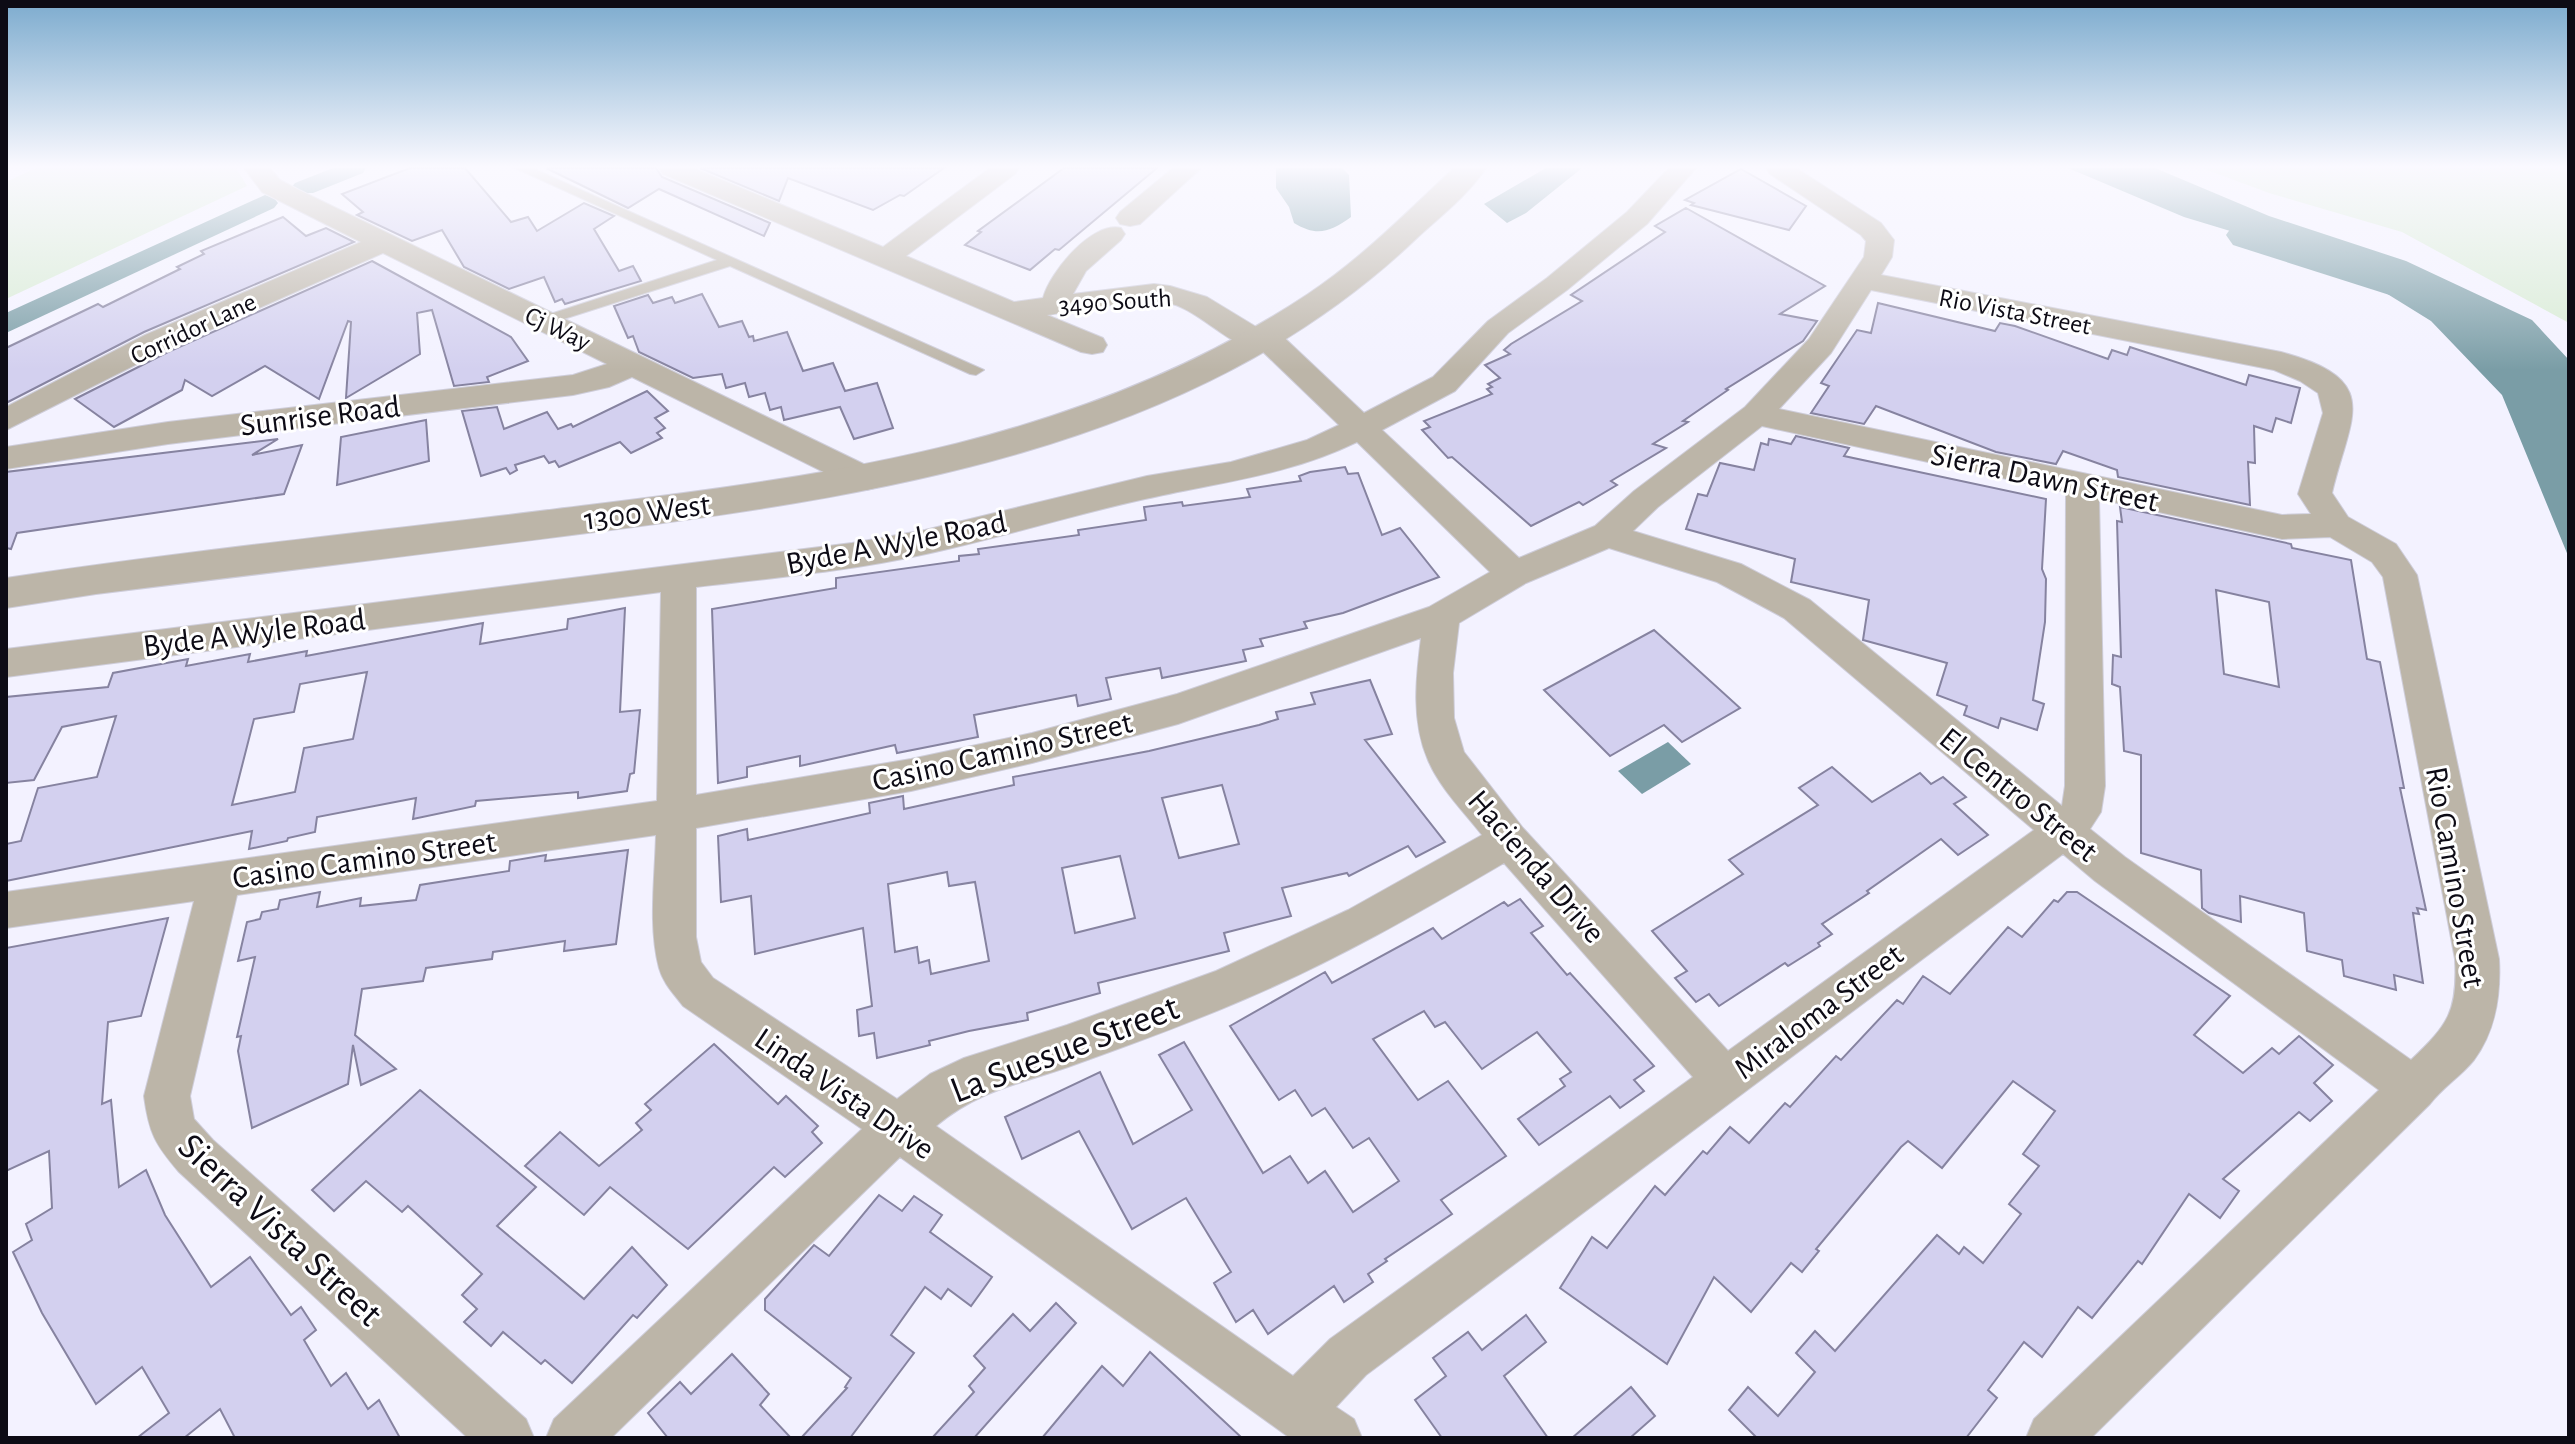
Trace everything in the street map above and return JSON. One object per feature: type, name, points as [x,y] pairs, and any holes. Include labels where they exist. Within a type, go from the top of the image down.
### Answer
[{"type":"street","name":"Cj Way","points":[[370,235],[866,479]]},
{"type":"street","points":[[832,235],[1092,345]]},
{"type":"street","points":[[886,258],[916,235]]},
{"type":"street","points":[[1056,304],[1058,289],[1070,270],[1110,235]]},
{"type":"street","name":"1300 West","points":[[6,593],[111,577],[702,505],[866,479],[991,448],[1073,422],[1156,389],[1260,339],[1320,302],[1367,266],[1399,235]]},
{"type":"street","name":"Byde A Wyle Road","points":[[6,663],[679,578],[925,542],[1147,487],[1280,461],[1318,448],[1426,396],[1444,384],[1498,327],[1617,235]]},
{"type":"street","points":[[1864,280],[1880,249],[1880,240],[1876,235]]},
{"type":"street","name":"Corridor Lane","points":[[6,420],[156,342],[384,242]]},
{"type":"street","name":"Rio Vista Street","points":[[1864,280],[2281,362],[2308,371],[2328,383]]},
{"type":"street","name":"Casino Camino Street","points":[[6,910],[678,815],[911,775],[1032,748],[1178,709],[1442,616],[1514,574],[1607,535],[1646,499],[1756,414],[1820,346],[1864,280]]},
{"type":"street","name":"3490 South","points":[[1010,311],[1154,293],[1176,294],[1199,303],[1260,339]]},
{"type":"street","points":[[1260,339],[1360,427],[1514,574]]},
{"type":"street","name":"Sunrise Road","points":[[6,458],[168,433],[559,387],[598,380],[633,365]]},
{"type":"street","name":"Rio Camino Street","points":[[2053,1438],[2414,1089],[2457,1046],[2473,1021],[2480,992],[2477,959],[2400,575],[2384,553],[2336,525],[2315,494],[2320,468],[2341,409],[2338,395],[2328,383]]},
{"type":"street","name":"Sierra Dawn Street","points":[[1756,414],[2282,527],[2336,525]]},
{"type":"street","name":"Miraloma Street","points":[[1296,1410],[1348,1357],[2063,831],[2081,812],[2085,786],[2082,484]]},
{"type":"street","name":"El Centro Street","points":[[1607,535],[1729,573],[1797,609],[2110,869],[2414,1089]]},
{"type":"street","name":"Linda Vista Drive","points":[[679,578],[675,937],[681,970],[698,992],[898,1127],[1335,1438]]},
{"type":"street","name":"Hacienda Drive","points":[[1442,616],[1435,673],[1435,718],[1446,758],[1509,840],[1725,1080]]},
{"type":"street","name":"La Suesue Street","points":[[573,1438],[898,1127],[946,1089],[980,1073],[1067,1046],[1230,985],[1363,923],[1509,840]]},
{"type":"street","name":"Sierra Vista Street","points":[[220,880],[167,1096],[172,1129],[196,1156],[507,1438]]},
{"type":"lane","points":[[673,235],[976,370]]},
{"type":"lane","points":[[543,321],[731,261]]},
{"type":"green space","points":[[6,235],[142,235],[6,299]]},
{"type":"green space","points":[[2408,235],[2569,235],[2569,323]]},
{"type":"water","points":[[2245,235],[2328,235],[2406,261],[2532,320],[2569,360],[2569,558],[2502,395],[2431,321],[2339,264]]},
{"type":"water","points":[[1668,742],[1691,764],[1642,794],[1618,771]]},
{"type":"building","points":[[239,235],[341,235],[354,242],[144,332],[6,403],[6,348],[98,304],[103,307],[180,269],[177,267],[204,254],[201,251]]},
{"type":"building","points":[[400,235],[427,235],[412,241]]},
{"type":"building","points":[[445,235],[598,235],[619,271],[633,266],[641,281],[565,304],[562,299],[555,302],[544,277],[509,289],[464,267]]},
{"type":"building","points":[[977,235],[1076,235],[1030,270],[965,245]]},
{"type":"building","points":[[1660,235],[1735,235],[1825,286],[1780,314],[1817,321],[1803,341],[1726,389],[1683,421],[1688,422],[1653,444],[1666,448],[1611,481],[1617,485],[1583,505],[1579,502],[1531,526],[1452,457],[1448,458],[1422,430],[1430,427],[1424,421],[1492,394],[1487,389],[1492,387],[1488,384],[1500,378],[1485,365],[1510,354],[1504,350],[1511,344],[1582,301],[1571,295]]},
{"type":"building","points":[[372,261],[511,337],[528,361],[487,377],[489,382],[454,386],[432,310],[417,313],[420,354],[346,398],[351,322],[348,321],[319,399],[265,366],[212,396],[185,380],[182,390],[114,427],[75,399],[168,352]]},
{"type":"building","points":[[702,294],[719,327],[742,321],[754,341],[787,332],[803,371],[833,363],[845,391],[877,383],[893,428],[854,439],[840,407],[784,420],[781,407],[770,410],[765,393],[749,397],[745,383],[726,388],[722,374],[693,378],[639,352],[633,336],[628,338],[614,306],[648,295],[653,303],[672,297],[675,303]]},
{"type":"building","points":[[1878,303],[1995,331],[2000,323],[2015,326],[2108,359],[2112,350],[2127,355],[2130,347],[2246,385],[2249,375],[2300,388],[2291,423],[2276,418],[2272,432],[2254,426],[2255,463],[2248,462],[2250,505],[2118,477],[2117,470],[2063,451],[2056,464],[1996,452],[1876,406],[1864,424],[1811,413],[1829,386],[1821,383],[1857,330],[1871,333]]},
{"type":"building","points":[[647,391],[668,411],[655,418],[665,428],[657,433],[662,438],[631,453],[620,442],[559,467],[555,461],[549,463],[544,456],[515,465],[517,470],[510,474],[506,468],[481,476],[462,411],[497,407],[504,429],[547,412],[558,429],[571,424],[573,427]]},
{"type":"building","points":[[426,420],[429,461],[337,485],[341,437]]},
{"type":"building","points":[[1796,436],[1849,448],[1844,456],[2046,499],[2042,569],[2046,579],[2045,622],[2033,700],[2044,704],[2037,730],[2001,718],[1998,728],[1964,715],[1967,706],[1937,695],[1947,663],[1863,640],[1869,600],[1791,582],[1795,559],[1686,529],[1698,494],[1707,496],[1720,463],[1754,470],[1761,443],[1768,445],[1769,439],[1791,444]]},
{"type":"building","points":[[278,439],[252,455],[302,445],[284,494],[17,533],[11,549],[6,548],[6,472]]},
{"type":"building","points":[[1345,467],[1348,474],[1358,473],[1382,535],[1400,528],[1439,577],[1343,613],[1304,622],[1307,628],[1260,639],[1263,646],[1243,650],[1246,661],[1162,678],[1160,668],[1106,678],[1111,699],[1078,706],[1076,695],[974,715],[978,737],[897,753],[895,745],[800,766],[800,756],[747,767],[747,777],[718,783],[712,609],[836,588],[836,578],[959,561],[959,556],[979,554],[978,549],[1079,535],[1078,530],[1146,520],[1144,507],[1182,502],[1183,506],[1250,497],[1247,489],[1301,481],[1299,476],[1310,472]]},
{"type":"building","points":[[2120,507],[2351,560],[2367,659],[2380,662],[2404,788],[2400,788],[2426,910],[2417,908],[2419,914],[2413,913],[2423,983],[2394,975],[2396,990],[2344,976],[2342,960],[2307,951],[2304,913],[2240,896],[2241,922],[2209,913],[2202,908],[2201,870],[2141,853],[2141,755],[2124,751],[2120,687],[2112,684],[2113,655],[2121,657],[2117,521],[2122,522]],"holes":[[[2216,590],[2269,602],[2279,687],[2224,674]]]},
{"type":"building","points":[[625,608],[620,712],[640,710],[634,773],[630,774],[627,791],[578,798],[578,792],[476,801],[475,806],[413,819],[416,798],[317,817],[315,832],[249,849],[252,831],[6,881],[6,844],[21,841],[38,788],[97,777],[116,716],[62,727],[34,780],[6,783],[6,697],[108,687],[113,673],[188,659],[186,666],[250,654],[248,662],[307,651],[306,656],[483,623],[480,644],[567,629],[568,619]],"holes":[[[367,672],[353,739],[304,748],[295,792],[232,805],[254,719],[294,712],[300,684]]]},
{"type":"building","points":[[1654,630],[1740,708],[1682,742],[1664,725],[1610,756],[1544,690]]},
{"type":"building","points":[[1370,680],[1392,734],[1365,740],[1445,842],[1416,857],[1408,846],[1349,876],[1347,873],[1282,888],[1291,916],[1224,933],[1229,951],[1098,983],[1100,993],[1027,1013],[1028,1020],[929,1041],[930,1045],[877,1058],[874,1033],[859,1036],[857,1010],[872,1006],[863,928],[755,954],[751,896],[721,902],[718,836],[747,829],[748,840],[870,813],[869,803],[903,796],[904,809],[1014,785],[1013,777],[1149,751],[1259,725],[1278,719],[1276,712],[1315,704],[1311,693]],"holes":[[[1222,785],[1239,844],[1179,858],[1162,798]],[[1120,856],[1135,918],[1075,933],[1062,868]],[[947,872],[949,886],[975,882],[989,961],[931,974],[929,960],[919,963],[917,947],[895,952],[888,884]]]},
{"type":"building","points":[[1832,767],[1872,802],[1920,773],[1931,784],[1943,777],[1966,797],[1954,804],[1988,835],[1958,855],[1941,839],[1822,924],[1832,934],[1818,943],[1820,946],[1788,966],[1785,963],[1719,1006],[1709,994],[1696,1002],[1675,978],[1687,971],[1652,931],[1743,874],[1729,860],[1818,805],[1799,788]]},
{"type":"building","points":[[628,850],[616,944],[564,951],[565,941],[493,952],[492,959],[426,968],[423,981],[362,989],[355,1035],[396,1069],[361,1085],[353,1045],[348,1084],[252,1128],[238,1051],[241,1036],[237,1037],[255,957],[238,961],[247,922],[260,919],[262,912],[278,909],[280,900],[320,892],[317,907],[361,898],[360,906],[416,900],[420,885],[509,871],[510,861],[546,855],[545,861]]},
{"type":"building","points":[[2067,892],[2077,892],[2230,996],[2194,1035],[2243,1073],[2272,1048],[2279,1054],[2299,1036],[2333,1065],[2314,1083],[2332,1101],[2310,1121],[2299,1112],[2223,1179],[2239,1191],[2220,1218],[2189,1194],[2142,1264],[2138,1261],[2092,1318],[2078,1307],[2042,1357],[2024,1342],[1988,1390],[1997,1398],[1966,1438],[1757,1438],[1729,1410],[1748,1387],[1778,1416],[1815,1372],[1796,1353],[1815,1331],[1835,1351],[1937,1235],[1959,1254],[1964,1247],[1983,1263],[2021,1214],[2009,1204],[2039,1166],[2023,1154],[2055,1111],[2013,1081],[1942,1168],[1908,1141],[1901,1147],[1816,1249],[1819,1251],[1802,1272],[1791,1263],[1751,1312],[1714,1277],[1667,1364],[1560,1288],[1592,1237],[1607,1248],[1655,1186],[1665,1195],[1703,1151],[1707,1154],[1730,1127],[1749,1143],[1785,1103],[1790,1107],[1836,1056],[1841,1060],[1897,1000],[1903,1004],[1923,976],[1950,994],[2008,927],[2022,937],[2054,900],[2058,902]]},
{"type":"building","points":[[1520,899],[1543,926],[1531,933],[1654,1066],[1634,1080],[1644,1091],[1620,1108],[1610,1096],[1539,1145],[1518,1119],[1565,1086],[1560,1079],[1571,1072],[1537,1032],[1482,1069],[1445,1022],[1435,1027],[1424,1011],[1373,1039],[1418,1100],[1448,1081],[1506,1156],[1441,1200],[1452,1214],[1385,1259],[1387,1261],[1368,1274],[1373,1282],[1344,1302],[1334,1286],[1268,1334],[1253,1310],[1236,1322],[1214,1283],[1231,1272],[1186,1198],[1132,1229],[1079,1131],[1022,1159],[1005,1117],[1100,1072],[1133,1144],[1192,1110],[1159,1055],[1184,1042],[1263,1173],[1290,1156],[1308,1183],[1325,1171],[1353,1212],[1399,1181],[1369,1138],[1353,1148],[1325,1108],[1312,1116],[1295,1090],[1279,1100],[1230,1026],[1325,972],[1332,983],[1433,928],[1442,939],[1504,902],[1508,906]]},
{"type":"building","points":[[168,918],[141,1016],[108,1022],[102,1104],[111,1100],[119,1187],[146,1170],[165,1215],[211,1287],[250,1257],[291,1315],[301,1307],[316,1330],[304,1340],[331,1386],[346,1373],[368,1409],[379,1400],[400,1438],[235,1438],[220,1409],[184,1438],[137,1438],[169,1413],[142,1367],[96,1404],[42,1313],[13,1252],[32,1240],[26,1224],[52,1208],[49,1151],[6,1171],[6,948]]},
{"type":"building","points":[[714,1044],[778,1104],[786,1096],[818,1126],[812,1132],[822,1143],[785,1177],[774,1167],[688,1249],[610,1187],[584,1215],[525,1166],[560,1132],[599,1166],[642,1130],[636,1123],[651,1110],[645,1104]]},
{"type":"building","points":[[420,1090],[536,1187],[497,1226],[584,1299],[632,1247],[667,1285],[637,1318],[633,1315],[572,1383],[545,1360],[541,1364],[503,1332],[491,1346],[464,1322],[477,1309],[462,1295],[482,1274],[408,1206],[402,1212],[366,1181],[334,1211],[312,1190]]},
{"type":"building","points":[[879,1195],[902,1211],[914,1196],[942,1215],[930,1232],[992,1277],[971,1306],[948,1289],[941,1299],[925,1287],[891,1335],[914,1353],[850,1438],[801,1438],[847,1388],[851,1378],[765,1310],[765,1299],[814,1245],[829,1256]]},
{"type":"building","points":[[1056,1303],[1076,1323],[974,1438],[932,1438],[974,1392],[969,1386],[985,1368],[974,1356],[1013,1314],[1030,1331]]},
{"type":"building","points":[[1526,1315],[1546,1342],[1504,1376],[1548,1438],[1442,1438],[1415,1400],[1446,1376],[1433,1358],[1468,1332],[1482,1350]]},
{"type":"building","points":[[1150,1352],[1242,1438],[1042,1438],[1102,1366],[1123,1386]]},
{"type":"building","points":[[732,1354],[769,1394],[760,1405],[791,1438],[668,1438],[648,1413],[680,1382],[691,1394]]},
{"type":"building","points":[[1631,1387],[1655,1416],[1630,1438],[1572,1438]]},
{"type":"waterway","points":[[6,324],[196,235]]},
{"type":"waterway","points":[[2250,235],[2421,291]]}]
